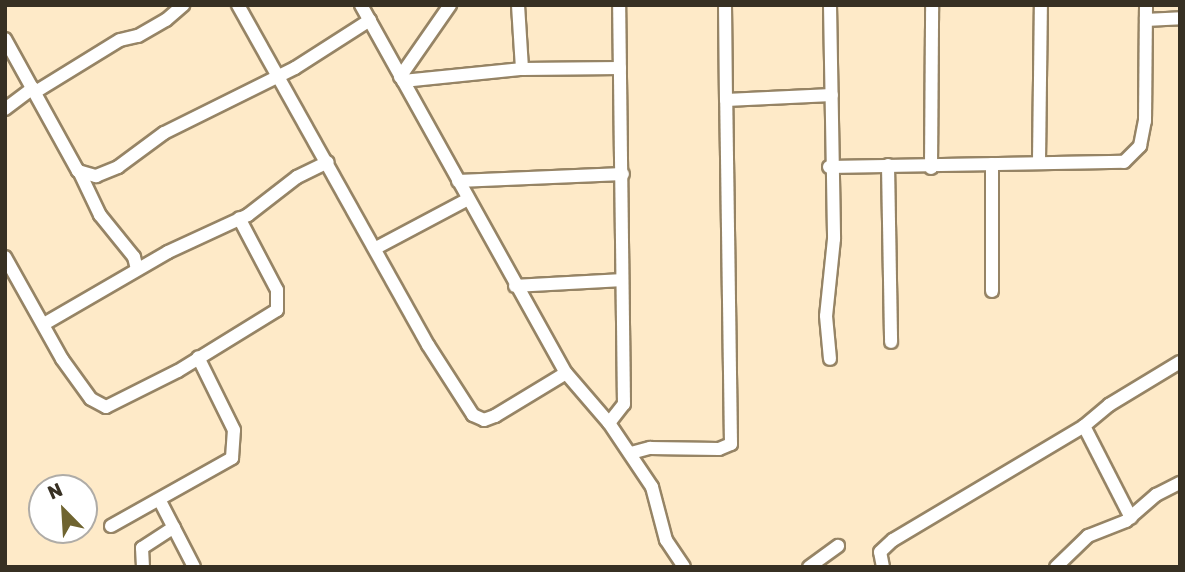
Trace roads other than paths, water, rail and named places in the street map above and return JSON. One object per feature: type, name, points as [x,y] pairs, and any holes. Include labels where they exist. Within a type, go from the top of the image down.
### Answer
[{"type":"street","points":[[5,109],[120,40],[138,36],[166,20],[183,5]]},
{"type":"street","points":[[238,5],[266,61],[278,76],[328,162],[428,345],[473,415],[484,420],[495,416],[566,373]]},
{"type":"street","points":[[361,5],[515,286],[566,373],[609,423],[652,487],[666,540],[684,567]]},
{"type":"street","points":[[402,79],[450,5]]},
{"type":"street","points":[[518,5],[522,69]]},
{"type":"street","points":[[609,423],[624,404],[619,5]]},
{"type":"street","points":[[631,453],[650,448],[725,449],[731,444],[724,5]]},
{"type":"street","points":[[830,5],[832,95],[829,167],[834,239],[826,316],[830,359]]},
{"type":"street","points":[[931,168],[932,5]]},
{"type":"street","points":[[1039,161],[1041,5]]},
{"type":"street","points":[[829,167],[888,165],[931,168],[1039,161],[1115,164],[1133,157],[1145,121],[1146,5]]},
{"type":"street","points":[[1146,20],[1180,18]]},
{"type":"street","points":[[78,171],[96,176],[118,167],[164,133],[201,116],[236,93],[278,76],[370,20]]},
{"type":"street","points":[[5,39],[35,89],[100,215],[134,257],[137,269]]},
{"type":"street","points":[[402,79],[522,69],[620,68]]},
{"type":"street","points":[[726,100],[832,95]]},
{"type":"street","points":[[44,324],[137,269],[239,218],[297,177],[328,162]]},
{"type":"street","points":[[992,164],[992,291]]},
{"type":"street","points":[[888,165],[891,342]]},
{"type":"street","points":[[458,181],[623,174]]},
{"type":"street","points":[[376,248],[468,199]]},
{"type":"street","points":[[5,257],[62,359],[102,407],[271,315],[280,304],[239,218]]},
{"type":"street","points":[[515,286],[622,280]]},
{"type":"street","points":[[111,526],[160,501],[232,458],[236,452],[234,430],[198,357]]},
{"type":"street","points":[[883,567],[880,552],[892,540],[1084,426],[1109,405],[1180,362]]},
{"type":"street","points":[[1084,426],[1131,518]]},
{"type":"street","points":[[1056,567],[1088,536],[1131,518],[1156,495],[1180,483]]},
{"type":"street","points":[[160,501],[194,567]]},
{"type":"street","points":[[144,567],[142,548],[174,527]]},
{"type":"street","points":[[809,567],[838,546]]}]
